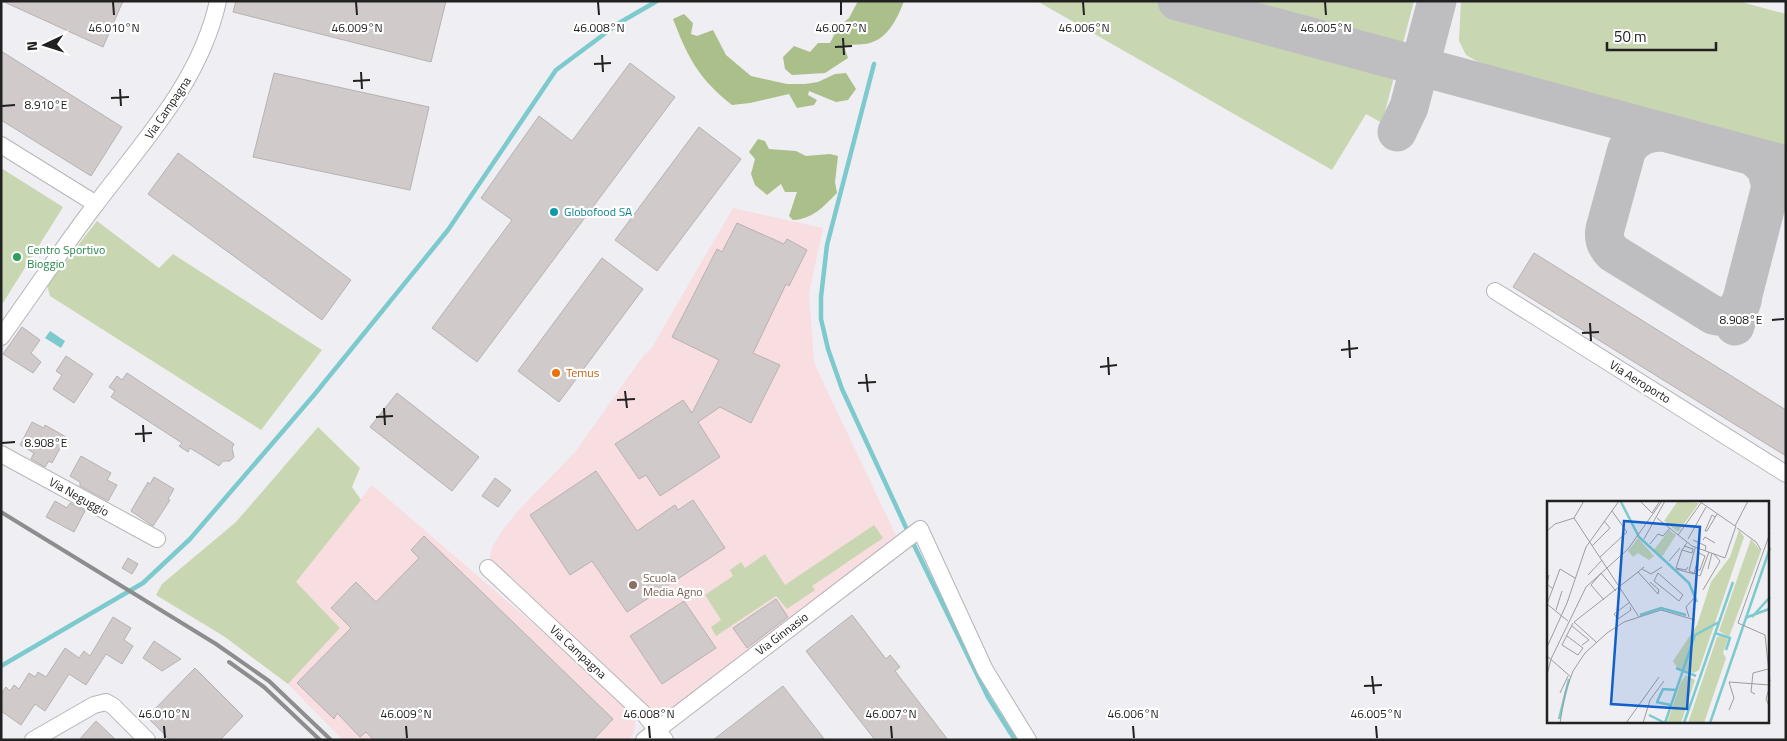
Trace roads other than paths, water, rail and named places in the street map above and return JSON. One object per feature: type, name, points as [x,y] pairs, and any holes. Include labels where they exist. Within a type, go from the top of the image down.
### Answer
[{"type":"street","name":"Via Campagna","points":[[1,337],[96,204],[149,138],[190,76],[204,47],[218,1]]},
{"type":"street","points":[[1,145],[96,204]]},
{"type":"street","name":"Via Aeroporto","points":[[1495,291],[1786,474]]},
{"type":"street","name":"Via Neguggio","points":[[1,454],[157,539]]},
{"type":"street","name":"Via Ginnasio","points":[[655,736],[920,529],[985,670],[1028,740]]},
{"type":"street","name":"Via Campagna","points":[[488,568],[645,715],[655,736]]},
{"type":"street","points":[[33,740],[94,705],[106,702],[113,706],[147,740]]},
{"type":"water","points":[[50,331],[65,341],[61,348],[45,338]]},
{"type":"waterway","points":[[1,666],[143,583],[190,539],[314,395],[448,230],[556,70],[619,23],[657,1]]},
{"type":"waterway","points":[[874,64],[827,245],[821,297],[821,319],[828,349],[842,389],[909,534]]},
{"type":"waterway","points":[[912,541],[988,697],[1015,740]]},
{"type":"railway","points":[[1,512],[216,644],[269,681],[331,740]]},
{"type":"railway","points":[[229,662],[264,687],[320,740]]},
{"type":"place","name":"Globofood SA","points":[[554,212]]},
{"type":"place","name":"Centro Sportivo Bioggio","points":[[17,257]]},
{"type":"place","name":"Temus","points":[[556,373]]},
{"type":"place","name":"Scuola Media Agno","points":[[633,585]]}]
